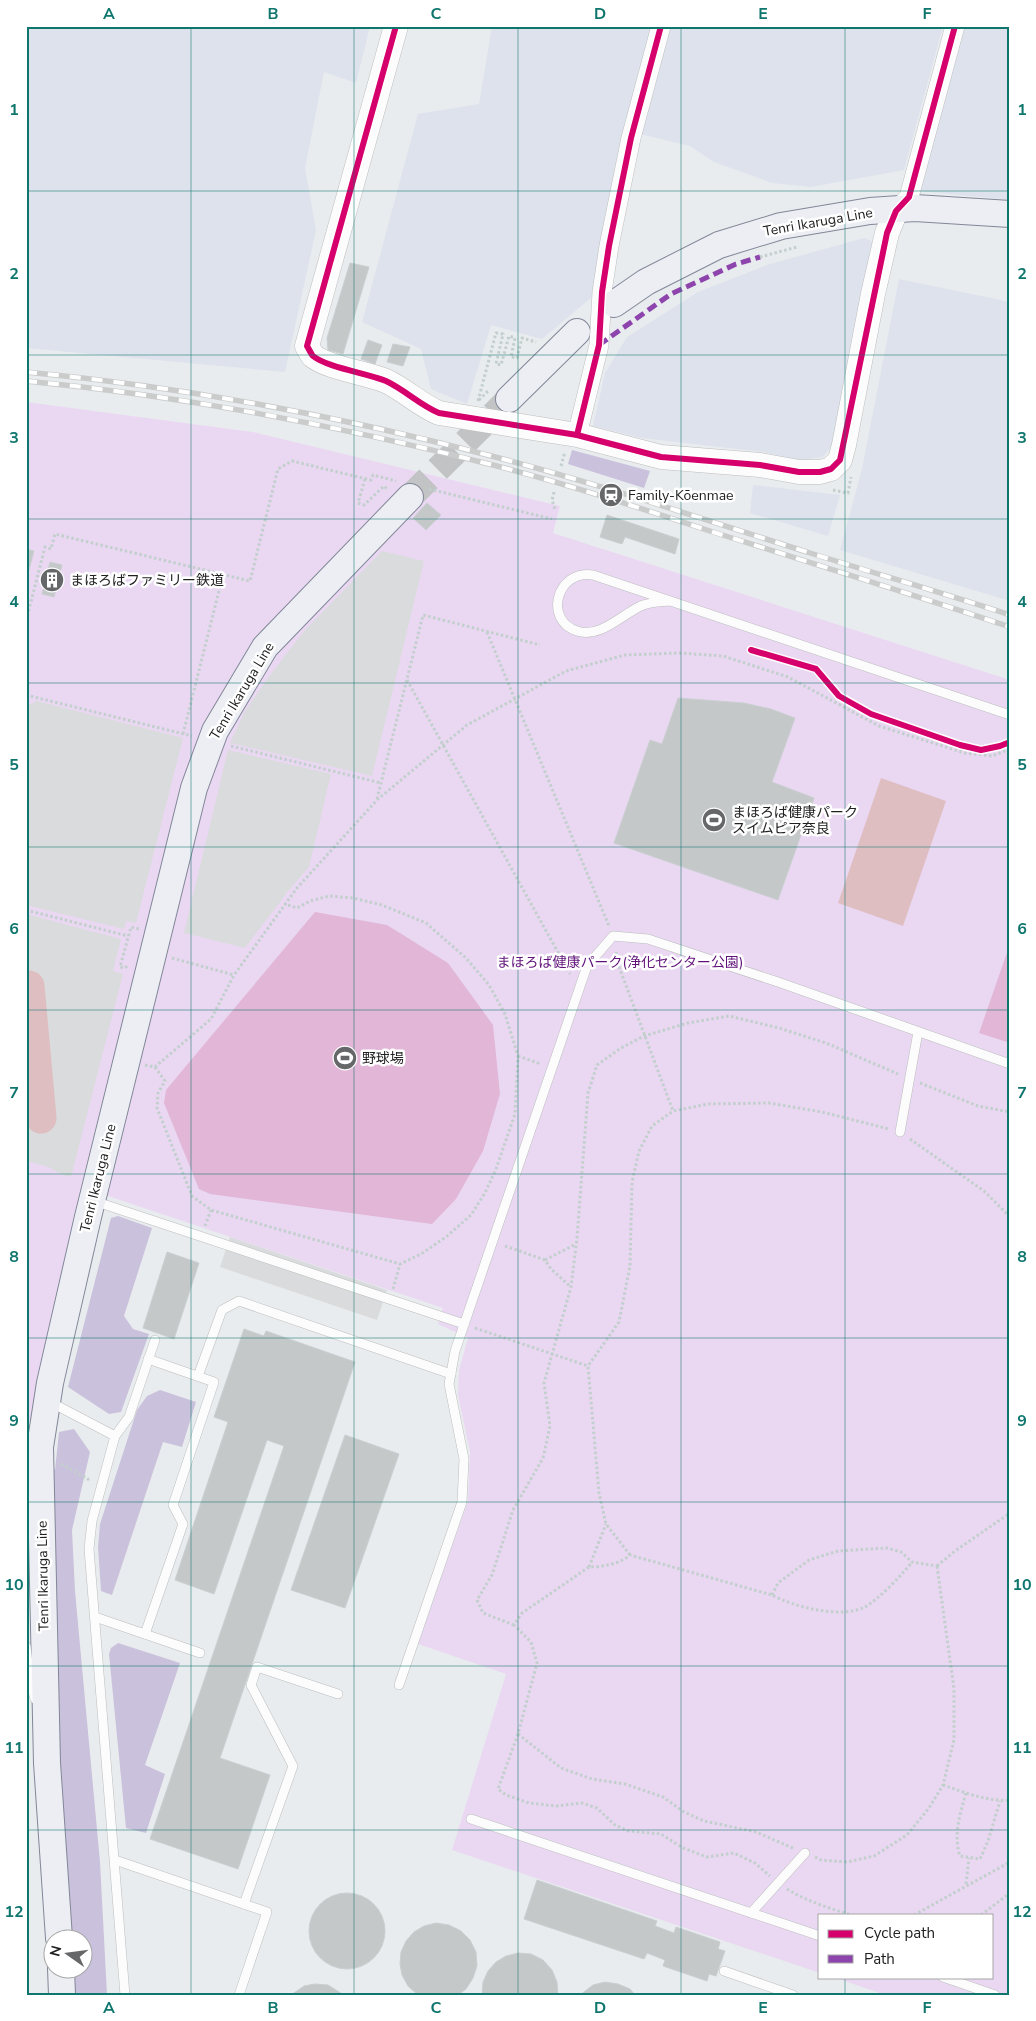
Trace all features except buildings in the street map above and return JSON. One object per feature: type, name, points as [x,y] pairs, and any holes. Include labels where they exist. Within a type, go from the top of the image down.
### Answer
[{"type":"main road","name":"Tenri Ikaruga Line","points":[[614,304],[646,282],[719,245],[781,226],[870,211],[896,211],[915,208],[1010,214]]},
{"type":"main road","points":[[509,399],[577,332]]},
{"type":"main road","name":"Tenri Ikaruga Line","points":[[58,1928],[46,1743],[40,1447],[50,1383],[92,1200],[194,788],[215,731],[265,647],[405,489]]},
{"type":"main road","points":[[61,1978],[62,1995]]},
{"type":"street","points":[[396,26],[307,346],[313,356],[386,381],[408,393],[426,407],[439,413],[577,435],[661,457],[760,465],[799,472],[820,472],[831,469],[840,460],[887,233],[896,211],[909,197],[955,26]]},
{"type":"street","points":[[577,435],[599,345],[602,292],[609,246],[629,147],[661,26]]},
{"type":"lane","points":[[670,601],[642,606],[601,629],[584,633],[576,631],[564,622],[560,616],[557,603],[565,584],[579,575],[588,574],[670,601],[1010,715]]},
{"type":"lane","points":[[400,1685],[462,1502],[464,1459],[450,1384],[454,1351],[587,966],[613,936],[648,939],[1010,1064]]},
{"type":"lane","points":[[900,1132],[911,1080],[918,1032]]},
{"type":"lane","points":[[92,1200],[464,1324]]},
{"type":"lane","points":[[198,1376],[222,1310],[239,1301],[451,1374]]},
{"type":"lane","points":[[125,1995],[89,1549],[92,1521],[115,1436],[129,1417],[154,1340]]},
{"type":"lane","points":[[145,1634],[183,1524],[173,1505],[214,1382],[148,1359]]},
{"type":"lane","points":[[48,1401],[115,1436]]},
{"type":"lane","points":[[95,1617],[200,1653]]},
{"type":"lane","points":[[26,1646],[30,1681],[46,1743]]},
{"type":"lane","points":[[244,1904],[293,1766],[251,1685],[257,1667],[338,1694]]},
{"type":"lane","points":[[472,1819],[818,1935]]},
{"type":"lane","points":[[751,1913],[805,1853]]},
{"type":"lane","points":[[115,1860],[268,1912],[239,1995]]},
{"type":"lane","points":[[724,1971],[792,1995]]},
{"type":"lane","points":[[946,1978],[995,1995]]},
{"type":"path","points":[[477,404],[496,333],[503,334],[496,364],[501,365],[509,336],[515,338],[511,357],[517,358],[522,338],[538,343]]},
{"type":"path","points":[[26,621],[45,547],[51,549],[55,534],[250,581],[278,469],[292,460],[365,479],[371,480],[373,475],[405,489]]},
{"type":"path","points":[[365,479],[358,503],[364,505],[384,486],[552,519]]},
{"type":"path","points":[[554,492],[552,500],[554,509]]},
{"type":"path","points":[[184,734],[223,575]]},
{"type":"path","points":[[377,800],[423,615],[540,645]]},
{"type":"path","points":[[487,632],[613,936],[618,964],[672,1111]]},
{"type":"path","points":[[155,1067],[211,1019],[234,975],[297,888],[377,800],[467,725],[566,671],[625,655],[679,653],[723,656],[788,677],[879,726],[965,753],[992,756],[1010,749]]},
{"type":"path","points":[[407,680],[579,990]]},
{"type":"path","points":[[26,695],[200,738]]},
{"type":"path","points":[[839,696],[880,717]]},
{"type":"path","points":[[906,726],[960,745],[981,750],[1010,742]]},
{"type":"path","points":[[223,744],[381,783]]},
{"type":"path","points":[[142,1064],[155,1067],[165,1081],[158,1093],[157,1108],[192,1196],[211,1210],[400,1264],[421,1254],[446,1237],[471,1215],[485,1193],[496,1169],[515,1114],[518,1056],[504,1014],[489,985],[466,958],[426,923],[382,905],[353,898],[329,896],[310,901],[297,908],[285,904]]},
{"type":"path","points":[[26,910],[128,936]]},
{"type":"path","points":[[120,967],[131,927]]},
{"type":"path","points":[[168,957],[234,975]]},
{"type":"path","points":[[848,1914],[796,1895],[778,1884],[755,1863],[734,1853],[707,1857],[683,1848],[661,1834],[628,1831],[615,1825],[598,1808],[582,1803],[556,1806],[529,1803],[506,1795],[498,1789],[518,1734],[537,1663],[531,1642],[514,1625],[483,1612],[477,1600],[492,1575],[513,1510],[543,1458],[550,1426],[544,1382],[571,1287],[588,1092],[597,1064],[644,1036],[688,1023],[729,1016],[779,1028],[826,1043],[911,1080],[978,1106],[1010,1112]]},
{"type":"path","points":[[518,1056],[552,1068]]},
{"type":"path","points":[[912,1562],[901,1577],[864,1607],[832,1613],[785,1602],[772,1595],[630,1555],[606,1524],[600,1493],[588,1388],[588,1366],[618,1322],[630,1266],[632,1182],[638,1151],[652,1126],[672,1111],[708,1104],[769,1103],[822,1112],[900,1132],[939,1157],[984,1191],[1010,1217]]},
{"type":"path","points":[[492,1241],[545,1260],[551,1269],[571,1287]]},
{"type":"path","points":[[545,1260],[576,1244]]},
{"type":"path","points":[[390,1300],[400,1264]]},
{"type":"path","points":[[464,1324],[588,1366]]},
{"type":"path","points":[[59,1464],[88,1479],[86,1488]]},
{"type":"path","points":[[772,1595],[778,1583],[809,1560],[838,1551],[887,1548],[901,1552],[912,1562],[937,1566],[955,1551],[1010,1513]]},
{"type":"path","points":[[514,1625],[522,1613],[589,1567],[606,1524]]},
{"type":"path","points":[[589,1567],[598,1567],[625,1560],[630,1555]]},
{"type":"path","points":[[518,1734],[562,1768],[592,1779],[625,1784],[656,1794],[684,1812],[704,1821],[756,1832],[821,1860],[847,1862],[874,1856],[908,1835],[929,1808],[943,1785],[954,1740],[954,1689],[937,1566]]},
{"type":"path","points":[[943,1785],[1000,1801],[1010,1800]]},
{"type":"path","points":[[966,1793],[957,1826],[956,1846],[960,1856],[980,1859],[988,1841],[1000,1801]]},
{"type":"path","points":[[966,1885],[969,1858]]},
{"type":"path","points":[[917,1914],[1010,1862]]},
{"type":"path","points":[[983,1914],[1010,1893]]},
{"type":"shaded area","points":[[26,26],[370,26],[356,83],[324,72],[305,168],[316,230],[285,372],[26,348]]},
{"type":"shaded area","points":[[492,26],[651,26],[592,297],[542,339],[491,325],[467,404],[431,389],[421,349],[362,322],[418,114],[479,104]]},
{"type":"shaded area","points":[[669,26],[943,26],[904,170],[811,187],[772,183],[714,162],[690,146],[640,134]]},
{"type":"shaded area","points":[[961,26],[1010,26],[1010,200],[919,191]]},
{"type":"shaded area","points":[[864,238],[874,242],[833,444],[823,457],[800,460],[763,452],[642,438],[593,426],[605,373],[627,337],[698,292],[767,265]]},
{"type":"shaded area","points":[[899,279],[1010,302],[1010,601],[840,550],[862,469]]},
{"type":"shaded area","points":[[572,450],[650,471],[644,488],[568,464]]},
{"type":"shaded area","points":[[753,485],[840,495],[828,536],[750,513]]},
{"type":"shaded area","points":[[382,551],[424,561],[372,776],[230,743],[245,711],[305,630]]},
{"type":"shaded area","points":[[37,701],[183,738],[136,923],[126,921],[124,929],[26,905],[26,706]]},
{"type":"shaded area","points":[[228,750],[331,774],[309,867],[245,948],[184,933]]},
{"type":"shaded area","points":[[881,778],[946,801],[903,926],[838,903]]},
{"type":"shaded area","name":"野球場","points":[[315,912],[387,925],[448,963],[493,1025],[500,1094],[483,1151],[456,1199],[432,1224],[210,1194],[199,1189],[164,1103],[166,1090]]},
{"type":"shaded area","points":[[26,914],[121,939],[113,971],[123,974],[71,1177],[60,1174],[49,1167],[26,1161]]},
{"type":"shaded area","points":[[1010,944],[1010,1043],[979,1033]]},
{"type":"shaded area","points":[[118,1216],[152,1228],[124,1316],[133,1329],[149,1334],[121,1412],[109,1414],[68,1387],[111,1218]]},
{"type":"shaded area","points":[[230,1237],[387,1290],[377,1320],[220,1267]]},
{"type":"shaded area","points":[[160,1390],[196,1402],[182,1447],[163,1442],[112,1595],[101,1591],[98,1547],[100,1524],[137,1410],[147,1396]]},
{"type":"shaded area","points":[[74,1429],[90,1452],[72,1530],[75,1591],[100,1862],[107,1995],[70,1995],[69,1978],[92,1978],[92,1928],[66,1928],[47,1468],[55,1470],[59,1432]]},
{"type":"shaded area","points":[[118,1643],[180,1663],[145,1765],[165,1774],[146,1833],[126,1828],[109,1654],[111,1648]]},
{"type":"green space","name":"まほろば健康パーク(浄化センター公園)","points":[[26,402],[253,432],[560,506],[553,533],[1010,680],[1010,1995],[885,1995],[836,1978],[994,1978],[994,1914],[818,1914],[818,1972],[452,1850],[506,1674],[418,1644],[468,1501],[470,1452],[458,1395],[459,1370],[468,1338],[438,1324],[443,1308],[87,1189],[34,1426],[26,1418]]},
{"type":"waterway","points":[[29,986],[41,1118]]},
{"type":"tunnel","points":[[410,497],[509,399]]},
{"type":"railway","points":[[26,372],[86,378],[206,395],[326,417],[445,444],[542,469],[619,492],[1010,615]]},
{"type":"railway","points":[[26,381],[144,395],[261,414],[320,425],[493,465],[603,497],[1010,627]]},
{"type":"marked path","points":[[599,345],[671,294],[736,264],[760,257]]},
{"type":"cycle path","points":[[396,26],[307,346],[313,356],[328,364],[386,381],[439,413],[577,435],[661,457],[760,465],[799,472],[820,472],[831,469],[840,460],[887,233],[896,211],[909,197],[955,26]]},
{"type":"cycle path","points":[[577,435],[599,345],[602,292],[609,246],[631,138],[661,26]]},
{"type":"cycle path","points":[[751,650],[816,669],[839,696],[871,714],[960,745],[981,750],[1010,742]]},
{"type":"place","name":"Family-Kōenmae","points":[[611,495]]},
{"type":"place","name":"まほろばファミリー鉄道","points":[[52,580]]},
{"type":"place","name":"まほろば健康パーク スイムピア奈良","points":[[714,820]]},
{"type":"place","name":"野球場","points":[[345,1058]]}]
